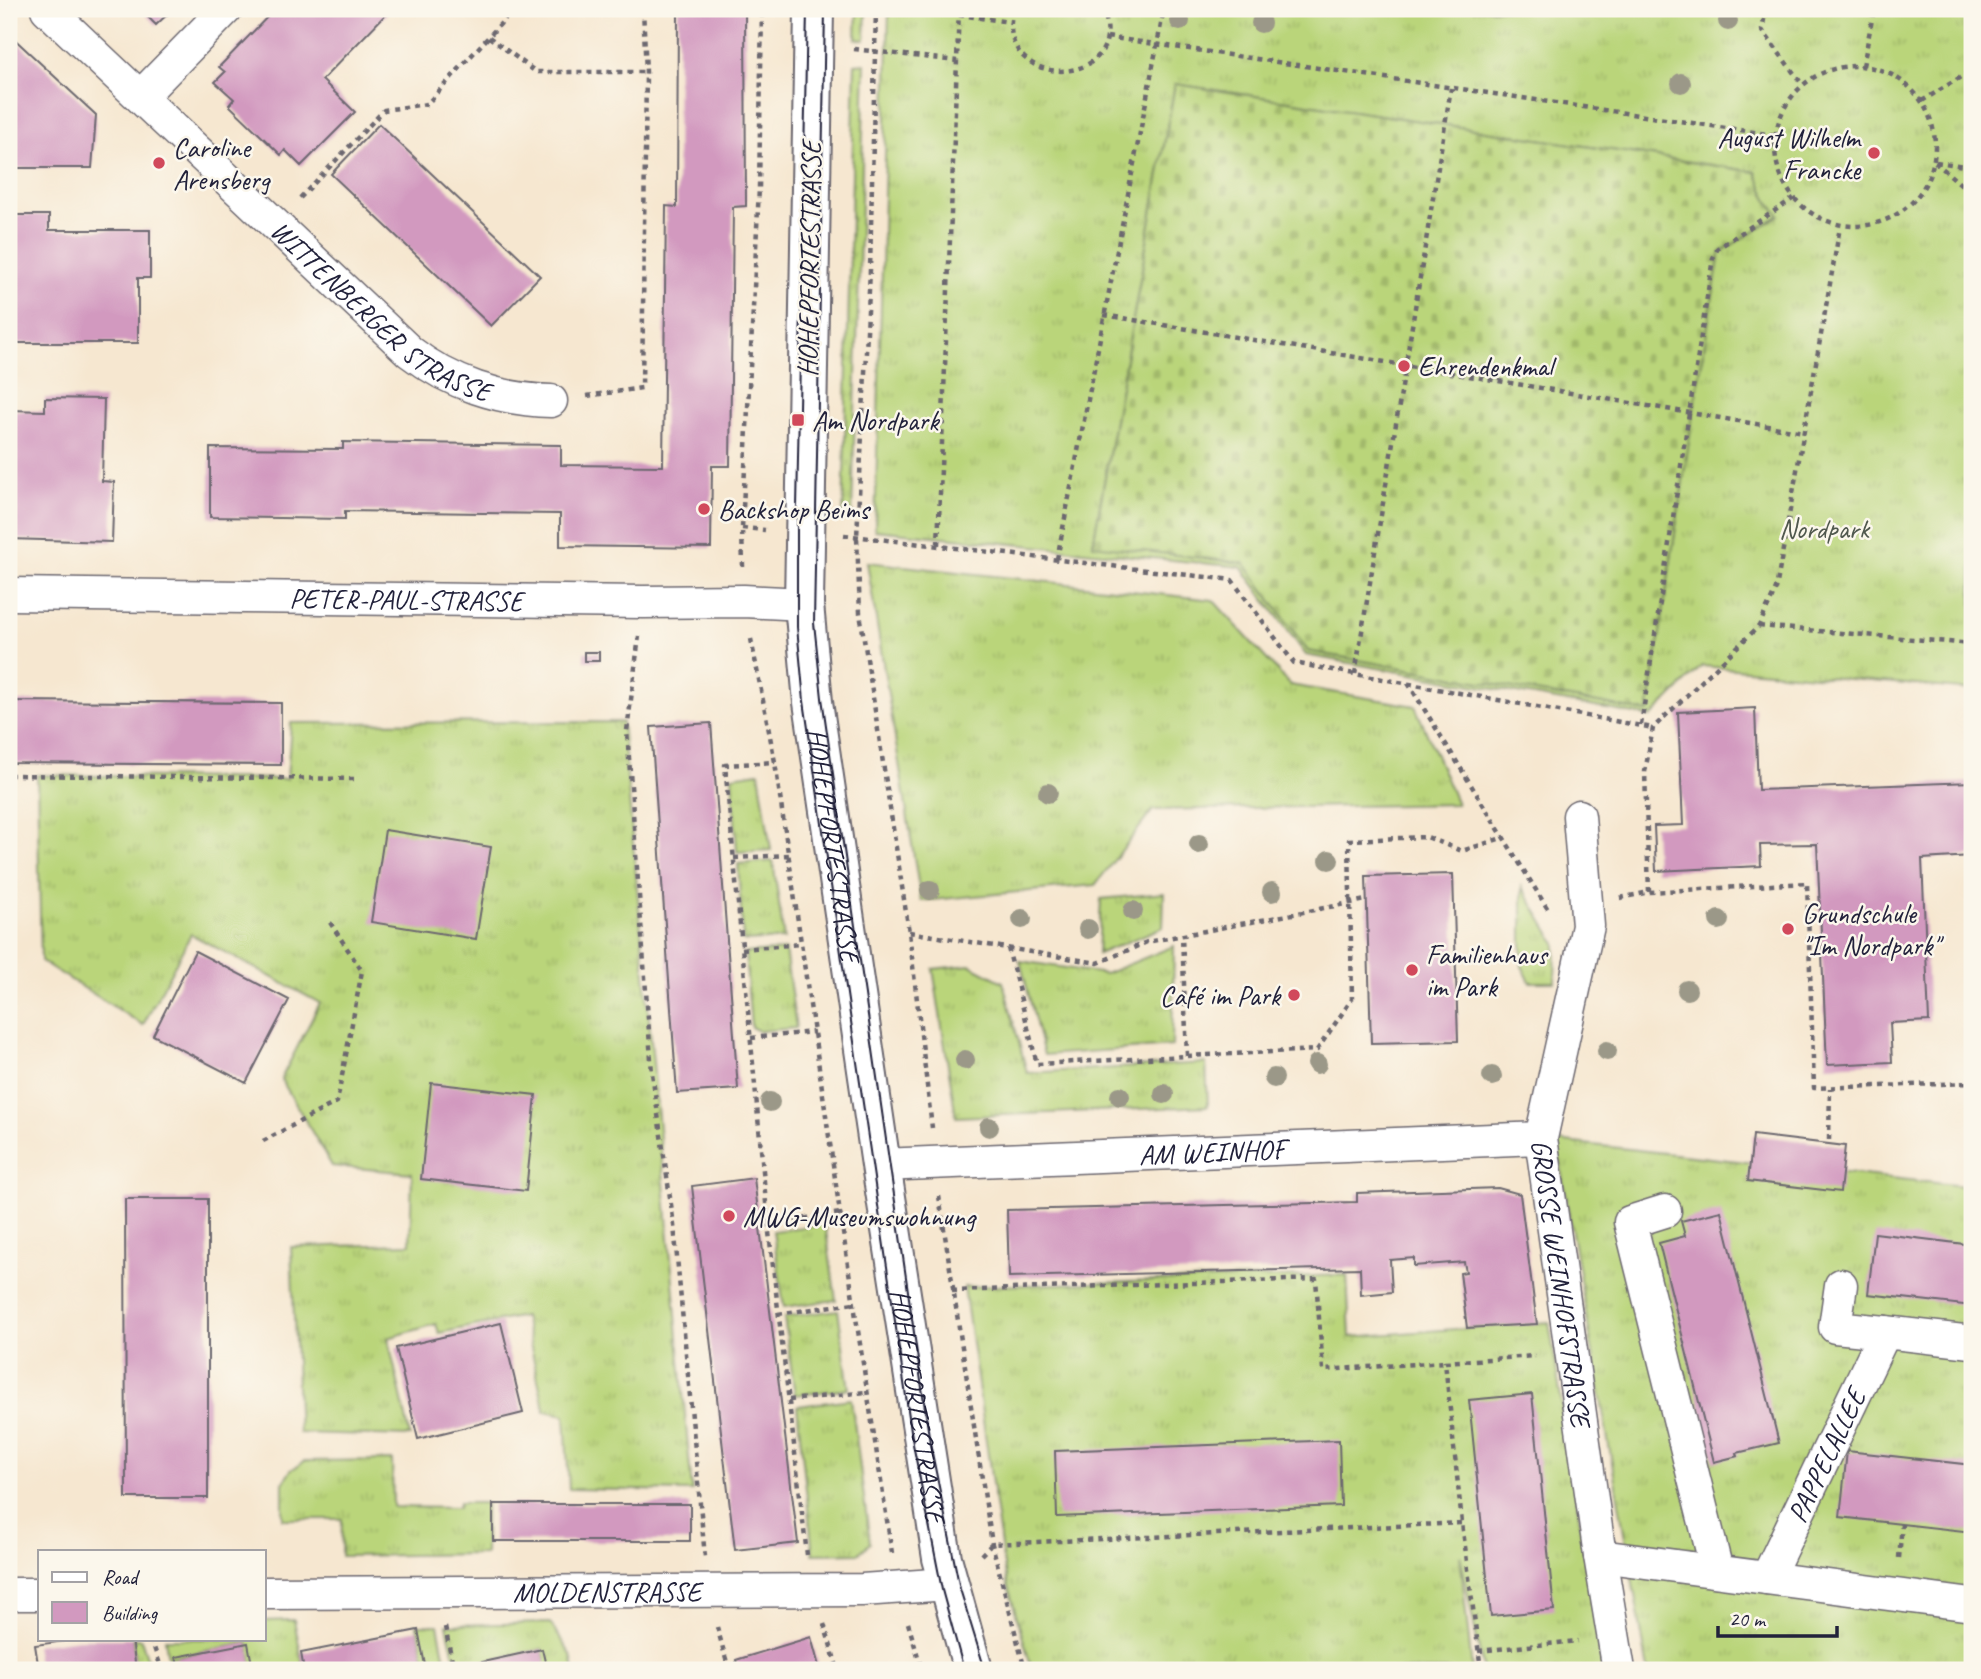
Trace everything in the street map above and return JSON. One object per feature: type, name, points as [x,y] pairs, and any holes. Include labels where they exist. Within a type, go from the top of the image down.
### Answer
[{"type":"street","name":"WITTENBERGER STRASSE","points":[[47,9],[410,352],[427,365],[475,387],[500,395],[551,401]]},
{"type":"street","points":[[141,96],[226,9]]},
{"type":"street","name":"HOHEPFORTESTRASSE","points":[[814,9],[804,604],[813,702],[881,1164],[948,1584],[974,1670]]},
{"type":"street","name":"PETER-PAUL-STRASSE","points":[[9,594],[744,601],[804,604]]},
{"type":"street","name":"GROSSE WEINHOFSTRASSE","points":[[1579,816],[1588,926],[1541,1138],[1570,1353],[1619,1670]]},
{"type":"street","name":"AM WEINHOF","points":[[881,1164],[1541,1138]]},
{"type":"street","points":[[1665,1211],[1630,1222],[1717,1572]]},
{"type":"street","points":[[1840,1285],[1835,1327],[1972,1342]]},
{"type":"street","name":"PAPPELALLEE","points":[[1767,1578],[1885,1332]]},
{"type":"street","points":[[1600,1556],[1972,1605]]},
{"type":"street","name":"MOLDENSTRASSE","points":[[266,1593],[876,1590],[948,1584]]},
{"type":"street","points":[[9,1594],[38,1594]]},
{"type":"path","points":[[275,224],[384,110],[427,104],[514,9]]},
{"type":"path","points":[[551,401],[642,388],[646,72],[643,9]]},
{"type":"path","name":"HOHEPFORTESTRASSE","points":[[743,573],[741,528],[759,188],[762,9]]},
{"type":"path","name":"HOHEPFORTESTRASSE","points":[[876,9],[870,270],[857,537],[860,613],[909,932],[934,1139]]},
{"type":"path","points":[[1013,9],[1010,34],[1020,53],[1029,62],[1056,72],[1083,69],[1102,50],[1107,37],[1108,21],[1103,9]]},
{"type":"path","points":[[1057,559],[1164,9]]},
{"type":"path","points":[[1766,9],[1762,30],[1802,84]]},
{"type":"path","points":[[1863,66],[1874,9]]},
{"type":"path","points":[[938,545],[959,12],[1010,22]]},
{"type":"path","points":[[489,37],[536,72],[646,72]]},
{"type":"path","points":[[1107,37],[1774,135]]},
{"type":"path","points":[[856,50],[957,61]]},
{"type":"path","points":[[1863,66],[1897,76],[1922,101],[1935,130],[1935,162],[1917,200],[1882,224],[1840,227],[1802,209],[1779,176],[1774,135],[1784,107],[1802,84],[1831,69],[1863,66]]},
{"type":"path","points":[[1922,101],[1972,69]]},
{"type":"path","points":[[1355,674],[1451,88]]},
{"type":"path","points":[[1935,162],[1972,167]]},
{"type":"path","points":[[1935,162],[1972,194]]},
{"type":"path","points":[[1641,725],[1713,258],[1717,248],[1794,198]]},
{"type":"path","points":[[1649,892],[1645,772],[1653,728],[1759,626],[1776,589],[1840,227]]},
{"type":"path","points":[[1104,315],[1804,432]]},
{"type":"path","points":[[741,528],[938,545],[1232,580],[1294,663],[1653,728]]},
{"type":"path","points":[[643,602],[627,731],[652,1073],[674,1225],[702,1505],[707,1591],[729,1670]]},
{"type":"path","name":"HOHEPFORTESTRASSE","points":[[749,625],[775,762],[894,1562]]},
{"type":"path","points":[[1759,626],[1972,644]]},
{"type":"path","points":[[1407,682],[1505,837],[1580,963]]},
{"type":"path","points":[[775,762],[725,765],[778,1314],[813,1590],[838,1670]]},
{"type":"path","points":[[9,775],[357,779]]},
{"type":"path","points":[[1008,948],[1037,1064],[1317,1050],[1352,999],[1349,840],[1427,837],[1462,851],[1505,837]]},
{"type":"path","points":[[734,858],[789,855]]},
{"type":"path","points":[[1587,917],[1616,899],[1649,892],[1807,883],[1814,1088],[1972,1083]]},
{"type":"path","points":[[909,932],[1098,963],[1147,942],[1366,900]]},
{"type":"path","points":[[263,1141],[337,1102],[362,971],[328,921]]},
{"type":"path","points":[[1182,936],[1187,1056]]},
{"type":"path","points":[[742,949],[801,944]]},
{"type":"path","points":[[751,1038],[814,1032]]},
{"type":"path","points":[[1829,1140],[1830,1088]]},
{"type":"path","name":"HOHEPFORTESTRASSE","points":[[939,1191],[992,1544],[1025,1670]]},
{"type":"path","points":[[768,1224],[840,1213]]},
{"type":"path","points":[[952,1291],[1316,1279],[1323,1370],[1570,1353]]},
{"type":"path","points":[[778,1314],[854,1303]]},
{"type":"path","points":[[1445,1362],[1481,1670]]},
{"type":"path","points":[[789,1400],[867,1392]]},
{"type":"path","points":[[992,1544],[1462,1523]]},
{"type":"path","points":[[907,1621],[922,1670]]},
{"type":"path","points":[[1478,1651],[1614,1637]]},
{"type":"path","points":[[151,1640],[162,1670]]},
{"type":"green space","points":[[857,9],[866,9],[865,40],[856,39]]},
{"type":"green space","name":"Nordpark","points":[[889,9],[1972,9],[1972,690],[1702,666],[1651,717],[1306,655],[1241,567],[875,530]],"holes":[[[1175,84],[1756,172],[1767,199],[1779,215],[1721,252],[1719,259],[1648,712],[1308,651],[1244,563],[1093,544]]]},
{"type":"green space","points":[[865,63],[852,514],[843,516],[855,64]]},
{"type":"green space","points":[[1175,84],[1756,172],[1767,199],[1779,215],[1721,252],[1719,259],[1648,712],[1308,651],[1244,563],[1093,545]]},
{"type":"green space","points":[[867,562],[1213,600],[1290,685],[1415,706],[1457,804],[1153,810],[1095,885],[921,901]]},
{"type":"green space","points":[[622,722],[692,1491],[569,1489],[565,1415],[545,1411],[524,1316],[439,1333],[436,1324],[388,1338],[410,1436],[299,1433],[291,1247],[410,1244],[412,1173],[332,1166],[281,1079],[320,1003],[191,934],[143,1025],[41,961],[37,775],[287,779],[291,723]]},
{"type":"green space","points":[[759,772],[771,850],[737,852],[732,776]]},
{"type":"green space","points":[[773,861],[784,939],[743,941],[738,864]]},
{"type":"green space","points":[[1522,887],[1556,943],[1555,982],[1530,982],[1522,966]]},
{"type":"green space","points":[[1164,893],[1163,927],[1098,954],[1101,899]]},
{"type":"green space","points":[[1174,946],[1172,1046],[1044,1055],[1020,961],[1105,974]]},
{"type":"green space","points":[[785,950],[796,1028],[759,1031],[751,1027],[745,953]]},
{"type":"green space","points":[[970,965],[1003,982],[1027,1073],[1206,1063],[1208,1106],[956,1117],[933,969]]},
{"type":"green space","points":[[1556,1141],[1972,1187],[1972,1670],[1648,1670]]},
{"type":"green space","points":[[825,1224],[836,1300],[784,1307],[773,1231]]},
{"type":"green space","points":[[1347,1275],[1350,1337],[1549,1322],[1603,1670],[1483,1670],[1460,1555],[1472,1670],[1032,1670],[1003,1560],[964,1287]]},
{"type":"green space","points":[[838,1310],[849,1389],[795,1395],[784,1317]]},
{"type":"green space","points":[[851,1399],[870,1543],[859,1553],[813,1554],[797,1406]]},
{"type":"green space","points":[[392,1460],[393,1507],[458,1508],[459,1503],[485,1503],[485,1554],[341,1556],[342,1519],[283,1519],[283,1483],[291,1470],[305,1461]]},
{"type":"green space","points":[[294,1620],[304,1670],[253,1670],[248,1643],[168,1658],[165,1640],[266,1640],[266,1621]]},
{"type":"green space","points":[[550,1623],[571,1655],[574,1670],[547,1670],[542,1649],[470,1665],[471,1670],[457,1670],[447,1625]]},
{"type":"green space","points":[[417,1625],[438,1625],[447,1670],[426,1670]]},
{"type":"green space","points":[[132,1640],[141,1640],[151,1670],[136,1670]]},
{"type":"building","points":[[140,9],[173,9],[156,25]]},
{"type":"building","points":[[275,9],[391,9],[322,80],[355,112],[301,166],[285,150],[281,155],[229,105],[234,99],[215,82],[225,72],[219,67]]},
{"type":"building","points":[[678,9],[745,9],[746,206],[733,207],[730,466],[712,466],[711,548],[560,546],[560,514],[345,511],[345,519],[210,517],[210,448],[343,449],[343,442],[561,445],[561,465],[663,466],[666,206],[677,207]]},
{"type":"building","points":[[9,34],[96,115],[92,168],[9,168]]},
{"type":"building","points":[[379,124],[540,276],[491,326],[331,174]]},
{"type":"building","points":[[9,215],[49,215],[49,230],[150,230],[150,278],[138,278],[138,343],[9,343]]},
{"type":"building","points":[[45,398],[104,399],[102,481],[114,482],[112,542],[9,539],[9,410],[45,411]]},
{"type":"building","points":[[584,652],[599,652],[599,661],[584,661]]},
{"type":"building","points":[[9,701],[281,703],[281,765],[9,763]]},
{"type":"building","points":[[1755,708],[1758,790],[1972,782],[1972,856],[1922,859],[1929,1021],[1890,1023],[1892,1062],[1827,1065],[1817,844],[1760,845],[1761,866],[1656,871],[1654,826],[1683,825],[1678,712]]},
{"type":"building","points":[[711,723],[738,1089],[677,1093],[651,727]]},
{"type":"building","points":[[385,830],[491,847],[476,939],[371,922]]},
{"type":"building","name":"Familienhaus im Park","points":[[1453,874],[1458,1041],[1371,1043],[1366,876]]},
{"type":"building","points":[[195,951],[289,1000],[246,1083],[153,1035]]},
{"type":"building","points":[[431,1083],[536,1095],[526,1191],[421,1179]]},
{"type":"building","points":[[1753,1135],[1845,1146],[1840,1192],[1748,1181]]},
{"type":"building","points":[[754,1178],[798,1543],[735,1550],[692,1186]]},
{"type":"building","points":[[1498,1188],[1520,1194],[1537,1324],[1467,1328],[1460,1273],[1466,1272],[1464,1262],[1414,1266],[1414,1258],[1390,1260],[1392,1292],[1361,1295],[1360,1268],[1009,1277],[1007,1210],[1357,1202],[1357,1193]]},
{"type":"building","points":[[125,1199],[208,1199],[208,1498],[126,1498]]},
{"type":"building","points":[[1721,1211],[1779,1443],[1737,1453],[1738,1456],[1714,1462],[1659,1243],[1685,1236],[1681,1221]]},
{"type":"building","points":[[1875,1233],[1972,1245],[1972,1306],[1868,1294]]},
{"type":"building","points":[[501,1323],[523,1413],[418,1439],[396,1348]]},
{"type":"building","points":[[1532,1394],[1554,1610],[1491,1616],[1469,1400]]},
{"type":"building","points":[[1339,1440],[1341,1506],[1057,1517],[1055,1451]]},
{"type":"building","points":[[1847,1451],[1972,1465],[1972,1532],[1840,1517]]},
{"type":"building","points":[[493,1504],[690,1504],[690,1541],[493,1541]]},
{"type":"building","points":[[418,1630],[426,1670],[304,1670],[301,1653]]},
{"type":"building","points":[[811,1637],[820,1670],[739,1670],[736,1660]]},
{"type":"building","points":[[72,1640],[132,1640],[136,1670],[39,1670],[35,1645]]},
{"type":"building","points":[[248,1643],[253,1670],[179,1670],[176,1657]]},
{"type":"building","points":[[542,1649],[547,1670],[471,1670],[469,1665]]},
{"type":"tram line","points":[[807,9],[797,627],[804,701],[913,1444],[942,1590],[964,1670]]},
{"type":"tram line","points":[[825,9],[814,623],[822,698],[930,1443],[960,1589],[985,1670]]},
{"type":"place","name":"August Wilhelm Francke","points":[[1874,153]]},
{"type":"place","name":"Caroline Arensberg","points":[[159,163]]},
{"type":"place","name":"Ehrendenkmal","points":[[1404,366]]},
{"type":"place","name":"Am Nordpark","points":[[798,420]]},
{"type":"place","name":"Backshop Beims","points":[[704,509]]},
{"type":"place","name":"Grundschule \"Im Nordpark\"","points":[[1788,929]]},
{"type":"place","name":"Familienhaus im Park","points":[[1412,970]]},
{"type":"place","name":"Café im Park","points":[[1294,995]]},
{"type":"place","name":"MWG-Museumswohnung","points":[[729,1216]]}]
